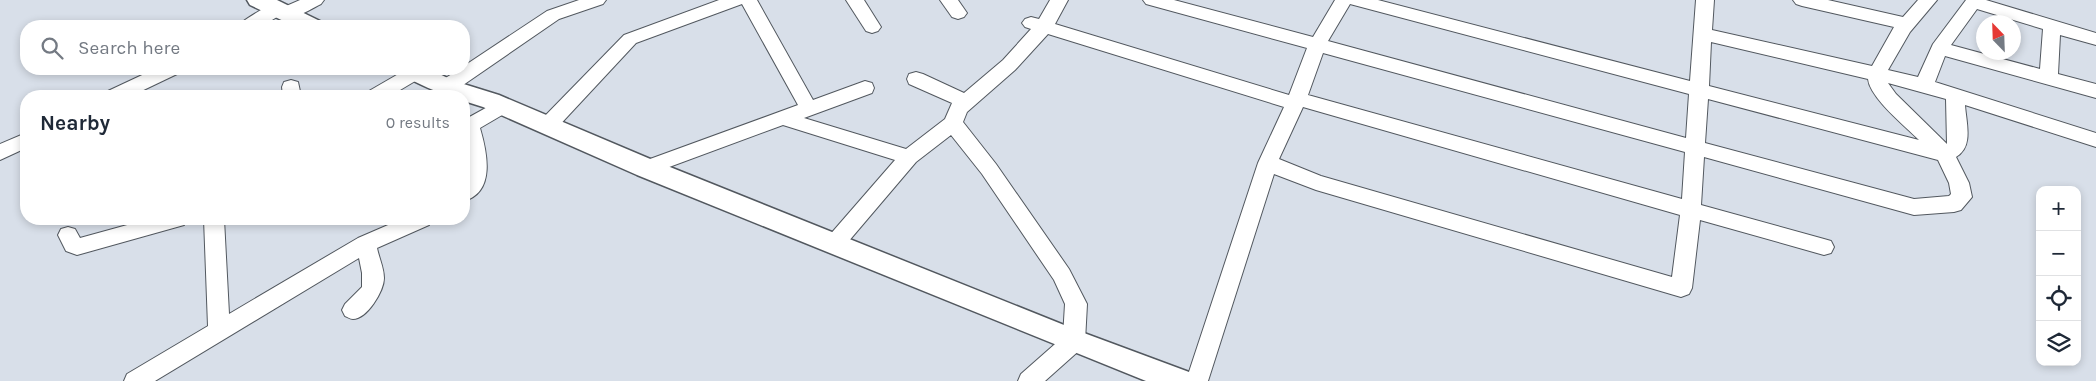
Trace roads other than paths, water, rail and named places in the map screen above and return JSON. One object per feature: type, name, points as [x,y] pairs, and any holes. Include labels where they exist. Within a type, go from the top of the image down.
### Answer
[{"type":"street","points":[[256,20],[273,8],[315,0]]},
{"type":"street","points":[[470,71],[553,14],[597,0]]},
{"type":"street","points":[[547,126],[630,38],[736,0]]},
{"type":"street","points":[[748,0],[809,108]]},
{"type":"street","points":[[855,0],[872,27]]},
{"type":"street","points":[[835,243],[909,157],[953,123],[959,108],[1009,65],[1037,25],[1059,0]]},
{"type":"street","points":[[1152,0],[1914,207],[1954,204],[1962,197],[1959,183],[1945,154],[1889,99],[1878,83],[1877,73],[1906,24],[1928,0]]},
{"type":"street","points":[[1268,163],[1316,182],[1681,288],[1692,210],[1705,0]]},
{"type":"street","points":[[1802,0],[1906,24]]},
{"type":"street","points":[[1197,381],[1268,163],[1296,102],[1316,45],[1344,1],[1699,88],[1945,154],[1954,149],[1958,144],[1955,96]]},
{"type":"street","points":[[1924,85],[1940,48],[1974,1],[2096,39]]},
{"type":"street","points":[[273,8],[299,20]]},
{"type":"street","points":[[1037,25],[1296,102],[1824,247]]},
{"type":"street","points":[[2049,78],[2052,26]]},
{"type":"street","points":[[1703,34],[1924,85],[2096,140]]},
{"type":"street","points":[[1940,48],[2096,91]]},
{"type":"street","points":[[127,90],[159,75]]},
{"type":"street","points":[[385,90],[406,75]]},
{"type":"street","points":[[423,75],[455,90]]},
{"type":"street","points":[[446,87],[464,75]]},
{"type":"street","points":[[916,79],[966,102]]},
{"type":"street","points":[[646,168],[865,88]]},
{"type":"street","points":[[470,95],[502,106],[646,168],[1074,341],[1179,381]]},
{"type":"street","points":[[470,125],[502,106]]},
{"type":"street","points":[[782,118],[909,157]]},
{"type":"street","points":[[953,123],[989,169],[1062,275],[1076,304],[1074,341],[1029,381]]},
{"type":"street","points":[[470,135],[479,160],[479,172],[470,188]]},
{"type":"street","points":[[0,153],[20,143]]},
{"type":"street","points":[[68,236],[73,245],[77,247],[156,225]]},
{"type":"street","points":[[216,225],[219,332]]},
{"type":"street","points":[[136,381],[365,244],[408,225]]},
{"type":"street","points":[[353,310],[368,298],[374,288],[365,244]]}]
